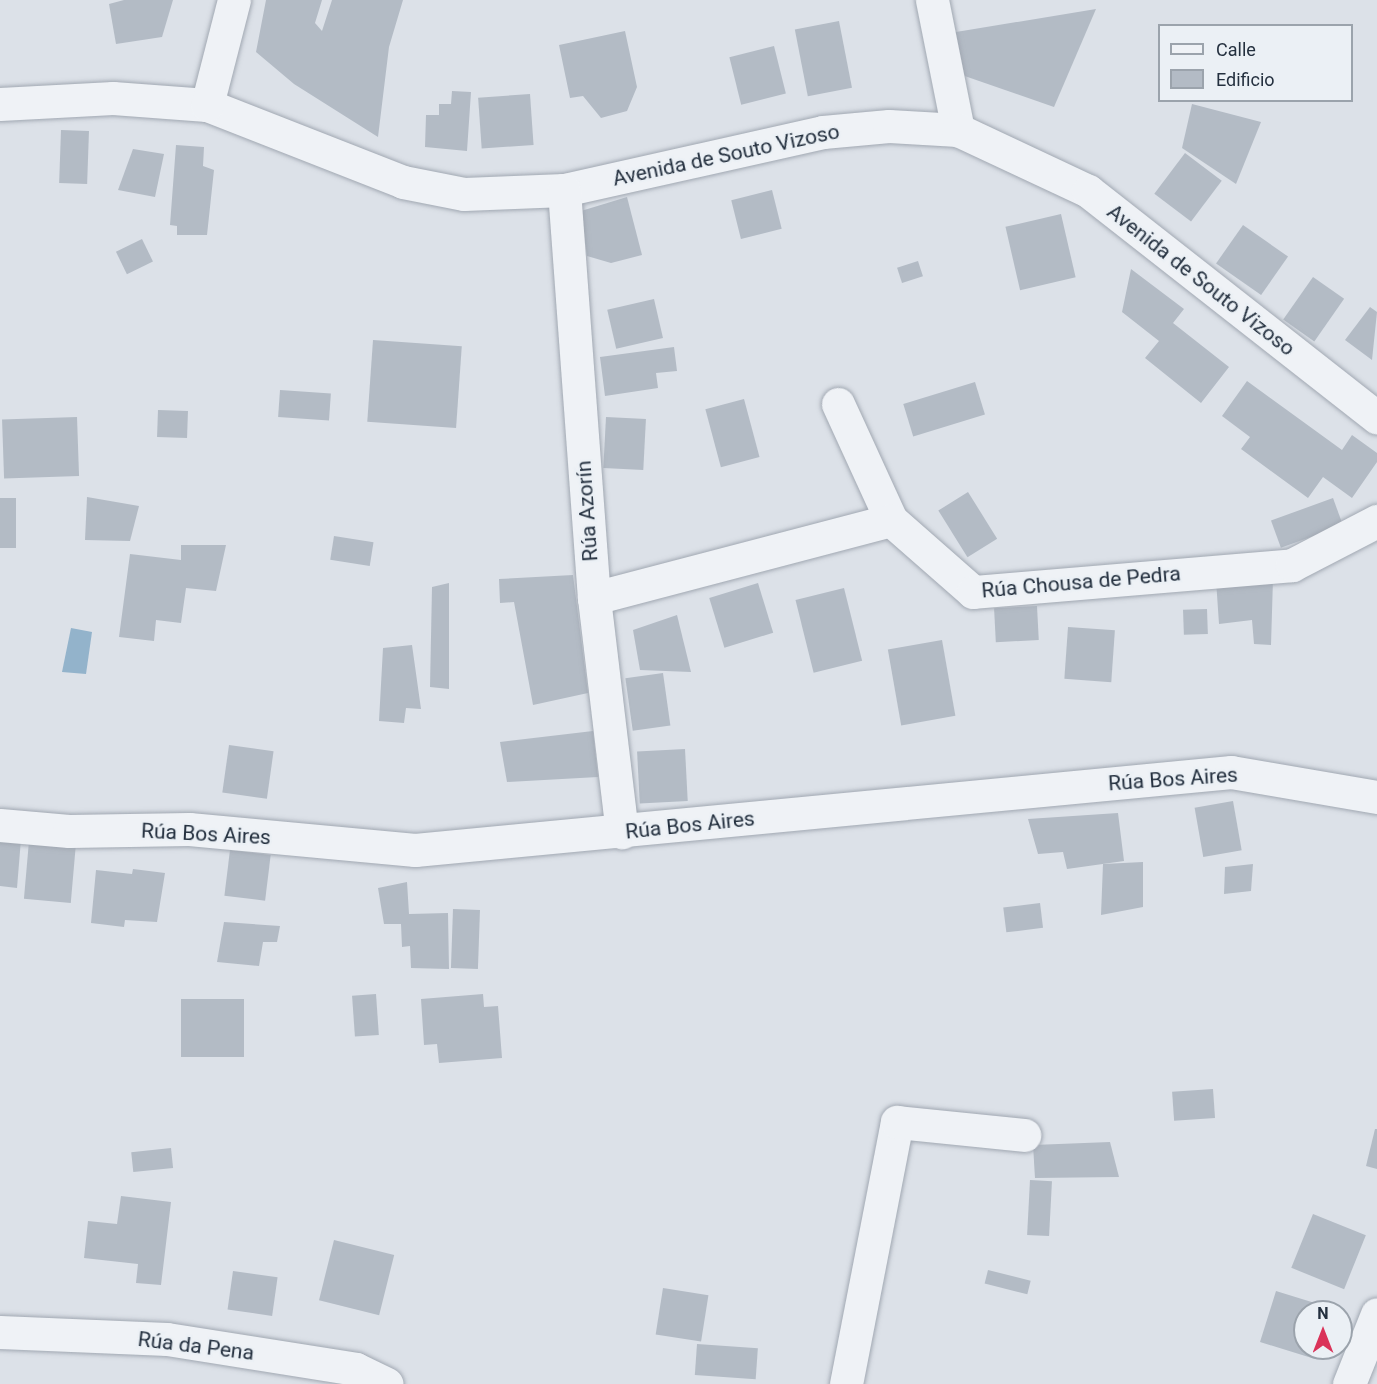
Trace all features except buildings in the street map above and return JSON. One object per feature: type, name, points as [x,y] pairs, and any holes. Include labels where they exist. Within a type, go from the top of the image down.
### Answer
[{"type":"street","points":[[207,105],[234,0]]},
{"type":"street","points":[[932,0],[957,130]]},
{"type":"street","name":"Avenida de Souto Vizoso","points":[[0,104],[113,98],[207,105],[403,182],[464,194],[564,190],[823,132],[889,126],[957,130],[1088,191],[1377,418]]},
{"type":"street","name":"Rúa Azorín","points":[[564,190],[594,598],[622,832]]},
{"type":"street","points":[[594,598],[891,520],[838,404]]},
{"type":"street","name":"Rúa Chousa de Pedra","points":[[891,520],[973,592],[1292,565],[1377,520]]},
{"type":"street","name":"Rúa Bos Aires","points":[[0,825],[80,831],[189,829],[387,850],[622,832],[1231,772],[1377,797]]},
{"type":"street","points":[[846,1384],[897,1122],[1024,1135]]},
{"type":"street","points":[[1348,1384],[1377,1314]]},
{"type":"street","name":"Rúa da Pena","points":[[0,1332],[167,1339],[356,1369],[387,1384]]},
{"type":"water","points":[[71,628],[92,632],[86,674],[62,672]]}]
